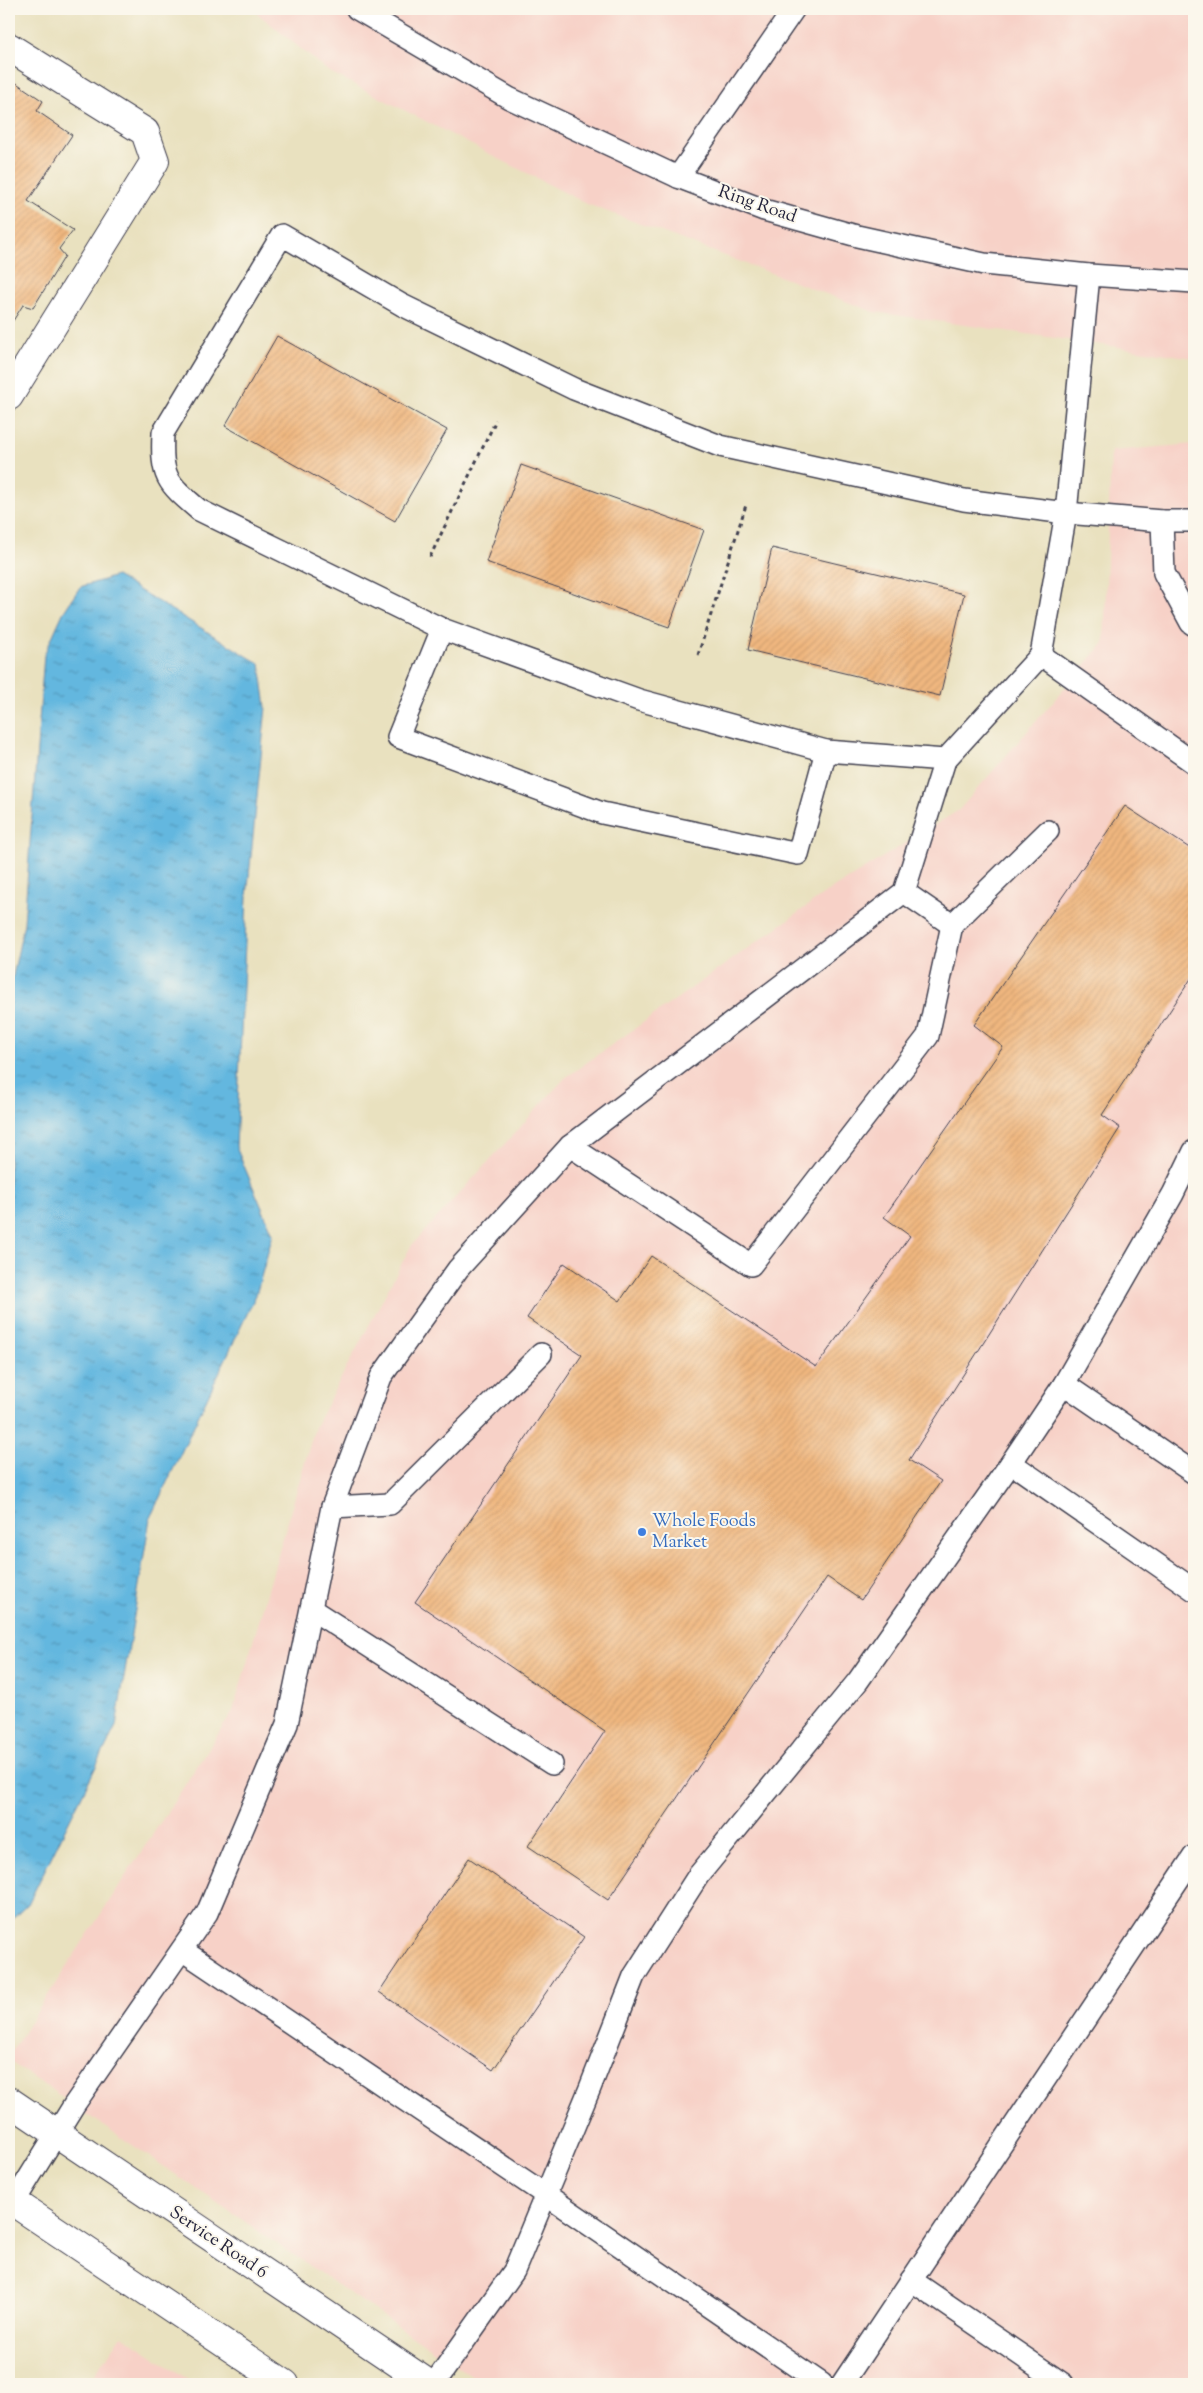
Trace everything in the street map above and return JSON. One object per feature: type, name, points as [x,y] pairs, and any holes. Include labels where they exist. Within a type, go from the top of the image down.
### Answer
[{"type":"street","points":[[9,47],[145,132],[155,161],[9,396]]},
{"type":"street","name":"Service Road 6","points":[[9,2101],[429,2384]]},
{"type":"street","points":[[10,2206],[285,2384]]},
{"type":"lane","name":"Ring Road","points":[[358,9],[509,98],[678,176],[764,210],[858,236],[984,264],[1089,275],[1194,282]]},
{"type":"lane","points":[[678,176],[794,9]]},
{"type":"lane","points":[[945,760],[826,751],[638,700],[442,629],[199,510],[174,488],[162,462],[163,433],[282,235],[402,305],[574,389],[720,446],[964,500],[1066,513],[1162,521],[1194,521]]},
{"type":"lane","points":[[10,2206],[56,2134],[207,1913],[288,1724],[332,1507],[381,1377],[458,1269],[570,1146],[904,892],[945,760],[1041,656],[1066,513],[1089,275]]},
{"type":"lane","points":[[1162,521],[1164,574],[1194,625]]},
{"type":"lane","points":[[442,629],[398,737],[602,813],[798,854],[826,751]]},
{"type":"lane","points":[[1041,656],[1194,763]]},
{"type":"lane","points":[[570,1146],[751,1265],[928,1036],[952,925],[1048,831]]},
{"type":"lane","points":[[904,892],[952,925]]},
{"type":"lane","points":[[434,2384],[514,2271],[634,1976],[698,1876],[858,1680],[1011,1463],[1064,1384],[1173,1194],[1194,1151]]},
{"type":"lane","points":[[332,1507],[390,1504],[541,1354]]},
{"type":"lane","points":[[1064,1384],[1194,1474]]},
{"type":"lane","points":[[1011,1463],[1194,1590]]},
{"type":"lane","points":[[311,1609],[552,1764]]},
{"type":"lane","points":[[842,2384],[1194,1856]]},
{"type":"lane","points":[[182,1950],[546,2195],[822,2384]]},
{"type":"lane","points":[[911,2280],[1063,2384]]},
{"type":"path","points":[[430,557],[496,420]]},
{"type":"path","points":[[698,655],[746,505]]},
{"type":"shaded area","points":[[252,9],[1194,9],[1194,358],[874,312],[587,204],[328,71]]},
{"type":"shaded area","points":[[1194,444],[1194,2384],[483,2384],[9,2061],[9,2055],[233,1711],[315,1427],[411,1246],[565,1078],[830,890],[959,810],[1104,643],[1111,451]]},
{"type":"shaded area","points":[[122,2335],[195,2384],[88,2384]]},
{"type":"water","points":[[116,576],[260,664],[266,707],[247,896],[236,1147],[273,1234],[256,1295],[150,1518],[116,1726],[28,1904],[9,1922],[9,995],[24,923],[44,655],[63,613],[80,587]]},
{"type":"building","points":[[9,78],[43,101],[37,111],[72,135],[28,201],[73,230],[59,249],[65,256],[33,308],[23,305],[9,327]]},
{"type":"building","points":[[277,336],[447,430],[395,521],[225,426]]},
{"type":"building","points":[[521,465],[704,530],[669,627],[486,562]]},
{"type":"building","points":[[772,548],[964,594],[940,696],[748,650]]},
{"type":"building","points":[[1125,806],[1194,851],[1194,974],[1102,1115],[1120,1128],[909,1460],[941,1481],[861,1600],[827,1577],[608,1900],[528,1846],[605,1731],[415,1602],[582,1355],[527,1318],[564,1263],[620,1301],[651,1256],[816,1367],[910,1236],[884,1217],[1003,1047],[974,1025]]},
{"type":"building","points":[[469,1858],[584,1937],[493,2070],[379,1992]]},
{"type":"place","name":"Whole Foods Market","points":[[642,1532]]}]
